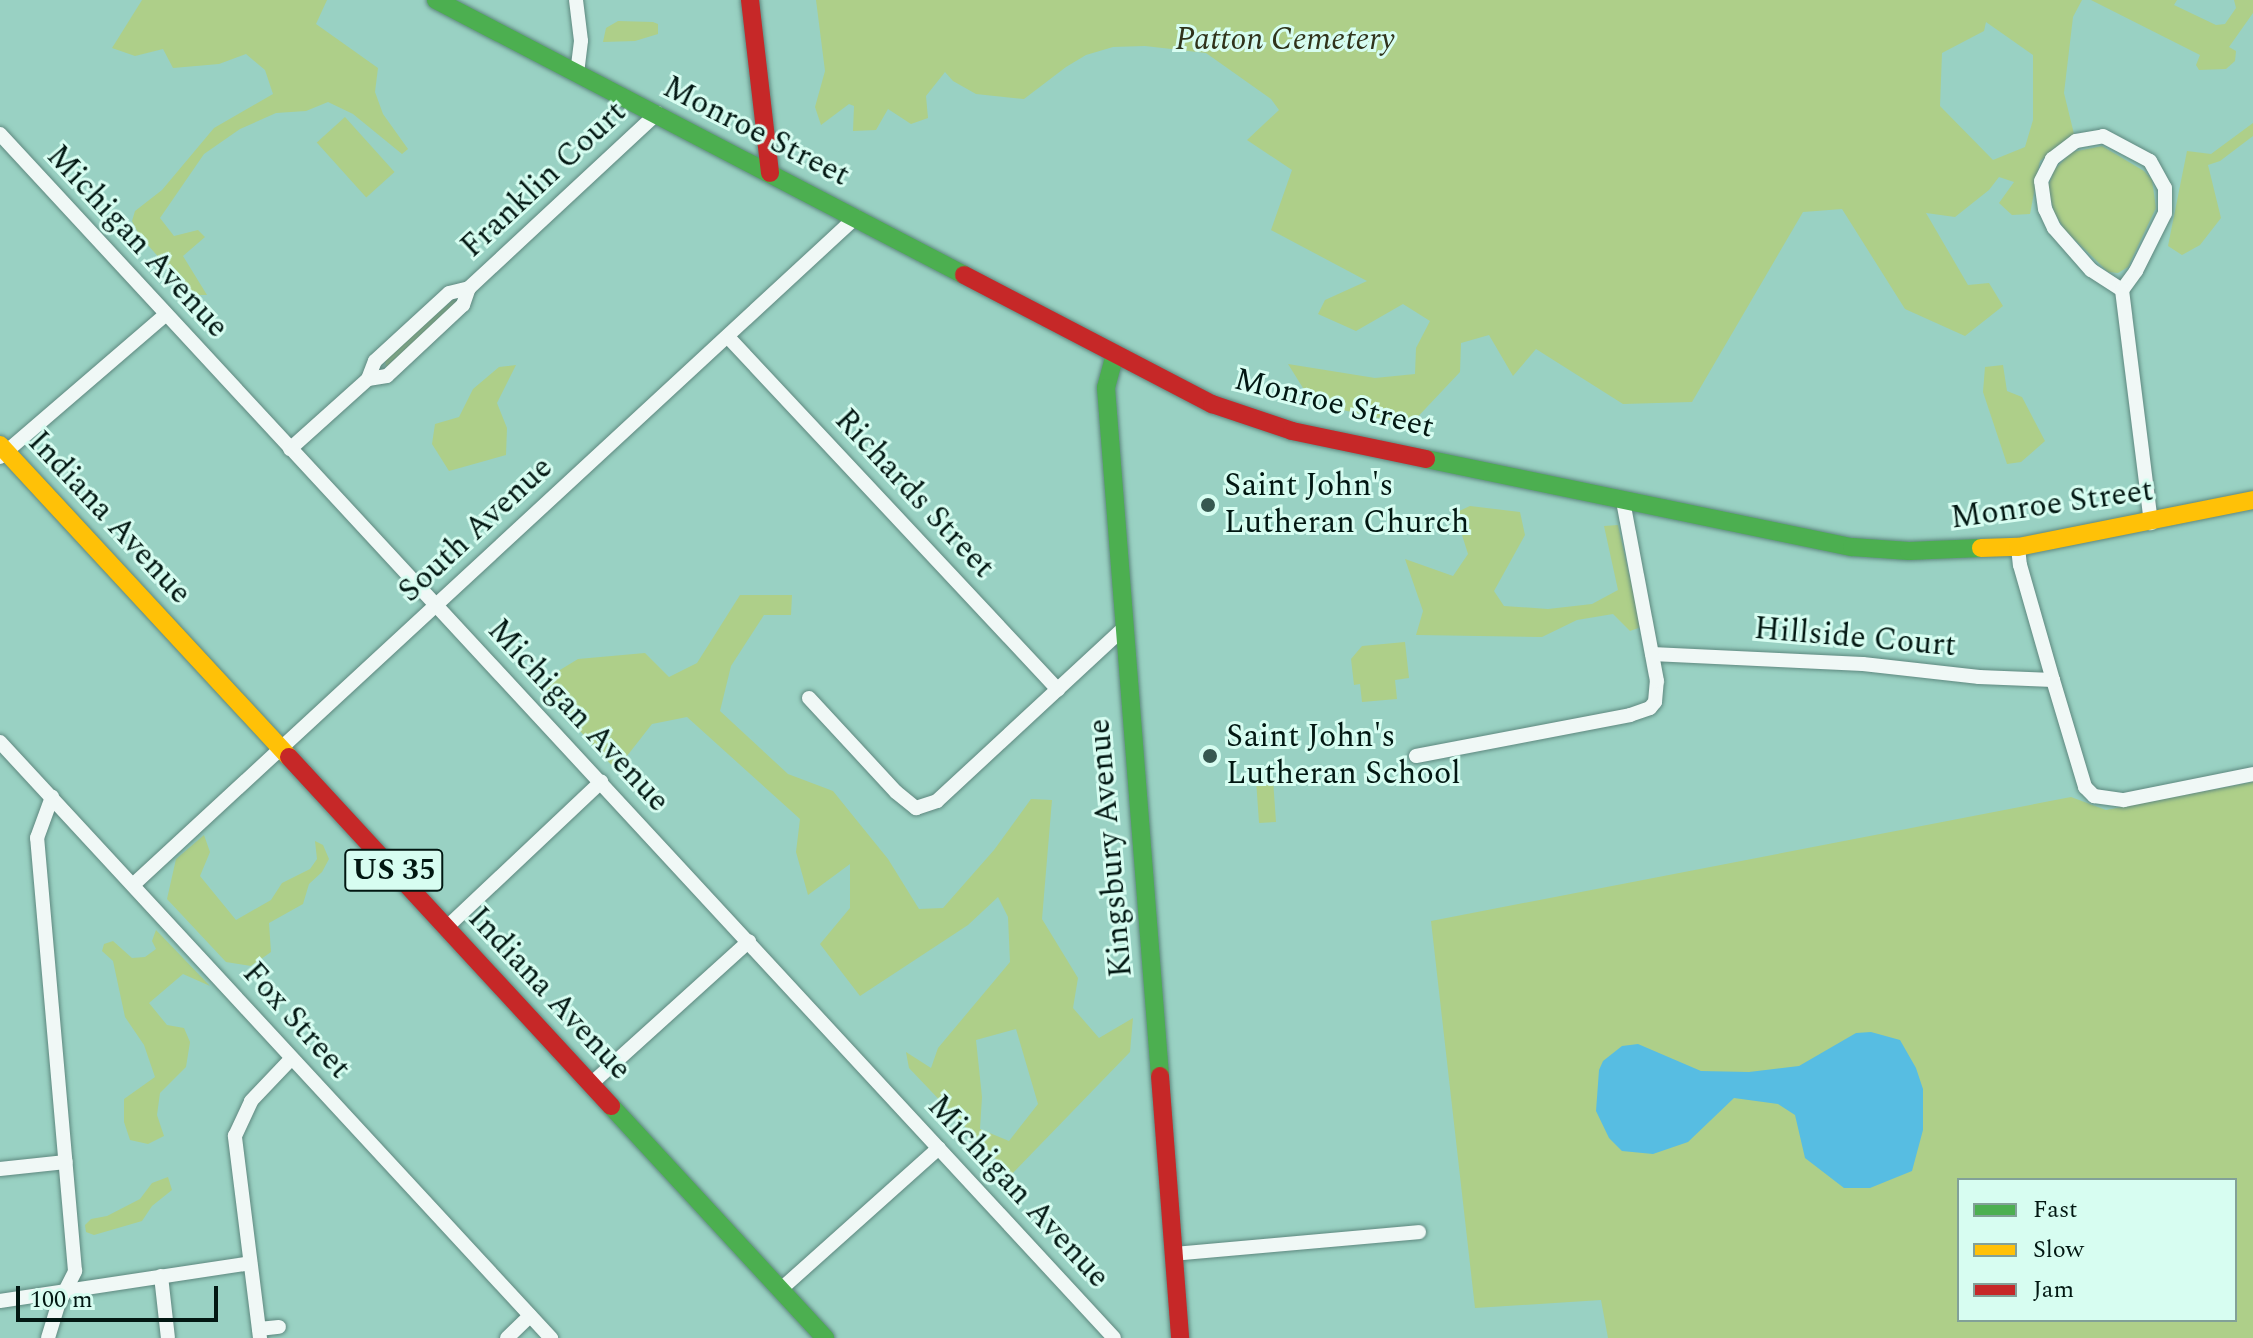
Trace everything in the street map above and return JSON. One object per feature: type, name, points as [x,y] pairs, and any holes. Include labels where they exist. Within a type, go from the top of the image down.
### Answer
[{"type":"main road","name":"Monroe Street","points":[[436,0],[1212,404],[1259,422],[1852,547],[1950,552],[2018,547],[2151,523],[2253,500]]},
{"type":"main road","points":[[750,0],[770,173]]},
{"type":"main road","name":"Kingsbury Avenue","points":[[1115,354],[1106,388],[1180,1338]]},
{"type":"main road","name":"Indiana Avenue","points":[[2,451],[447,927],[825,1338]]},
{"type":"street","points":[[576,0],[581,41],[577,73]]},
{"type":"street","name":"Franklin Court","points":[[290,449],[368,379],[387,376],[463,305],[469,288],[657,113]]},
{"type":"street","name":"Michigan Avenue","points":[[0,134],[1114,1338]]},
{"type":"street","points":[[2122,290],[2091,270],[2054,228],[2045,209],[2041,181],[2052,159],[2076,141],[2103,136],[2150,161],[2165,188],[2165,213],[2136,271],[2122,290],[2151,523]]},
{"type":"street","name":"South Avenue","points":[[134,884],[856,217]]},
{"type":"street","points":[[2,451],[166,314]]},
{"type":"street","name":"Richards Street","points":[[728,337],[1058,690]]},
{"type":"street","points":[[1416,756],[1643,712],[1655,702],[1659,689],[1623,501]]},
{"type":"street","points":[[2018,547],[2020,565],[2085,787],[2094,796],[2124,800],[2253,774]]},
{"type":"street","points":[[809,698],[896,792],[916,808],[937,801],[1123,629]]},
{"type":"street","name":"Hillside Court","points":[[1652,654],[1863,664],[1979,677],[2053,680]]},
{"type":"street","name":"Fox Street","points":[[0,742],[551,1338]]},
{"type":"street","points":[[447,927],[601,782]]},
{"type":"street","points":[[48,1338],[75,1271],[37,838],[52,797]]},
{"type":"street","points":[[591,1084],[749,941]]},
{"type":"street","points":[[279,1327],[260,1333],[235,1136],[251,1101],[292,1058]]},
{"type":"street","points":[[780,1290],[939,1148]]},
{"type":"street","points":[[0,1169],[66,1162]]},
{"type":"street","points":[[1173,1254],[1419,1232]]},
{"type":"street","points":[[0,1301],[250,1263]]},
{"type":"street","points":[[161,1276],[168,1338]]},
{"type":"street","points":[[507,1338],[530,1316]]},
{"type":"green space","points":[[142,0],[327,0],[316,24],[378,68],[375,92],[383,114],[408,149],[402,154],[353,114],[328,102],[306,111],[276,113],[240,129],[204,154],[160,218],[174,236],[198,230],[205,237],[183,256],[207,295],[192,295],[139,235],[132,221],[135,211],[162,190],[214,128],[273,94],[265,70],[246,54],[219,64],[173,68],[163,49],[135,56],[112,48]]},
{"type":"green space","name":"Patton Cemetery","points":[[816,0],[2082,0],[2073,17],[2064,93],[2074,134],[2040,161],[2030,214],[2012,215],[1999,203],[2014,182],[1999,177],[1989,190],[1955,217],[1926,213],[1968,285],[1989,283],[2003,306],[1965,336],[1905,309],[1842,209],[1803,212],[1692,402],[1623,404],[1536,349],[1513,376],[1489,335],[1461,343],[1460,372],[1410,425],[1338,409],[1303,388],[1288,364],[1375,378],[1415,374],[1416,348],[1430,321],[1403,304],[1356,331],[1318,314],[1325,300],[1367,281],[1271,230],[1292,170],[1247,140],[1279,110],[1271,99],[1206,53],[1145,46],[1113,47],[1086,55],[1024,99],[976,94],[953,81],[945,72],[926,96],[928,118],[911,124],[888,109],[876,130],[853,131],[854,106],[849,104],[821,125],[815,107],[825,71]],"holes":[[[1986,22],[2033,55],[2033,120],[2025,147],[1993,160],[1940,106],[1942,53],[1984,31]]]},
{"type":"green space","points":[[2091,0],[2177,0],[2174,5],[2216,25],[2225,24],[2236,8],[2234,0],[2253,0],[2253,13],[2229,47],[2236,51],[2235,61],[2226,69],[2199,70],[2196,65],[2200,55]]},
{"type":"green space","points":[[618,21],[653,22],[658,24],[658,34],[635,41],[603,42],[606,28]]},
{"type":"green space","points":[[345,117],[395,172],[366,197],[317,142]]},
{"type":"green space","points":[[2253,123],[2253,136],[2220,161],[2208,165],[2221,218],[2200,245],[2182,255],[2168,246],[2187,151],[2211,154]]},
{"type":"green space","points":[[2102,146],[2144,171],[2152,180],[2156,208],[2128,267],[2118,273],[2108,272],[2065,230],[2054,212],[2048,187],[2055,169],[2072,152]]},
{"type":"green space","points":[[454,299],[459,301],[386,367],[385,360]]},
{"type":"green space","points":[[516,365],[497,403],[507,428],[506,455],[449,471],[432,444],[435,424],[459,417],[473,389],[499,367]]},
{"type":"green space","points":[[2003,365],[2007,391],[2022,397],[2045,441],[2021,462],[2007,464],[1983,392],[1985,367]]},
{"type":"green space","points":[[1470,506],[1520,512],[1525,535],[1494,591],[1504,606],[1548,609],[1592,604],[1618,590],[1604,526],[1618,525],[1641,627],[1630,631],[1613,614],[1577,620],[1542,637],[1416,635],[1423,611],[1405,559],[1453,576],[1468,554],[1455,513]]},
{"type":"green space","points":[[740,595],[792,595],[791,615],[764,615],[731,666],[720,711],[788,774],[833,791],[888,859],[919,909],[943,908],[994,850],[1031,799],[1052,800],[1042,919],[1078,978],[1073,1008],[1099,1038],[1133,1018],[1130,1052],[1011,1175],[909,1068],[906,1052],[931,1068],[938,1048],[1010,962],[1008,917],[998,897],[968,925],[860,996],[820,944],[850,908],[850,864],[808,895],[796,852],[800,819],[687,717],[652,724],[616,770],[542,690],[555,673],[578,659],[645,653],[669,677],[697,663]],"holes":[[[1016,1029],[1038,1104],[1009,1141],[980,1129],[982,1097],[976,1040]]]},
{"type":"green space","points":[[1405,642],[1409,678],[1395,680],[1397,699],[1362,702],[1360,684],[1354,685],[1351,659],[1362,646]]},
{"type":"green space","points":[[1273,779],[1276,822],[1259,823],[1256,780]]},
{"type":"green space","points":[[2253,782],[2253,1338],[1608,1338],[1601,1300],[1475,1308],[1431,921],[2071,797],[2106,810]]},
{"type":"green space","points":[[204,835],[210,852],[200,876],[236,920],[271,900],[282,883],[310,869],[317,859],[315,841],[323,845],[329,859],[322,872],[309,884],[303,904],[269,923],[271,952],[251,966],[226,962],[167,899],[176,859]]},
{"type":"green space","points":[[156,930],[210,986],[183,974],[149,1003],[167,1025],[184,1028],[190,1042],[186,1067],[160,1093],[157,1115],[164,1136],[148,1144],[130,1140],[124,1122],[124,1099],[155,1077],[144,1045],[125,1017],[113,961],[102,951],[104,944],[113,941],[132,958],[145,957],[156,949],[152,941]]},
{"type":"green space","points":[[168,1177],[172,1190],[152,1206],[142,1221],[94,1235],[86,1232],[85,1225],[91,1219],[107,1216],[140,1199],[152,1183]]},
{"type":"water","points":[[1871,1032],[1900,1040],[1916,1068],[1923,1089],[1923,1130],[1912,1171],[1870,1188],[1844,1188],[1805,1158],[1795,1115],[1778,1104],[1734,1098],[1688,1142],[1653,1154],[1622,1151],[1609,1138],[1596,1111],[1599,1070],[1603,1061],[1622,1046],[1638,1044],[1701,1071],[1749,1072],[1799,1066],[1856,1033]]},
{"type":"traffic: fast","points":[[436,0],[964,275]]},
{"type":"traffic: fast","points":[[1115,354],[1106,388],[1160,1076]]},
{"type":"traffic: fast","points":[[1426,459],[1852,547],[1909,551],[1981,548]]},
{"type":"traffic: fast","points":[[611,1106],[825,1338]]},
{"type":"traffic: slow","points":[[0,445],[289,757]]},
{"type":"traffic: slow","points":[[1981,548],[2018,547],[2253,500]]},
{"type":"traffic: jam","points":[[750,0],[770,173]]},
{"type":"traffic: jam","points":[[964,275],[1212,404],[1292,431],[1426,459]]},
{"type":"traffic: jam","points":[[289,757],[611,1106]]},
{"type":"traffic: jam","points":[[1160,1076],[1180,1338]]},
{"type":"place","name":"Saint John's Lutheran Church","points":[[1208,505]]},
{"type":"place","name":"Saint John's Lutheran School","points":[[1210,756]]}]
